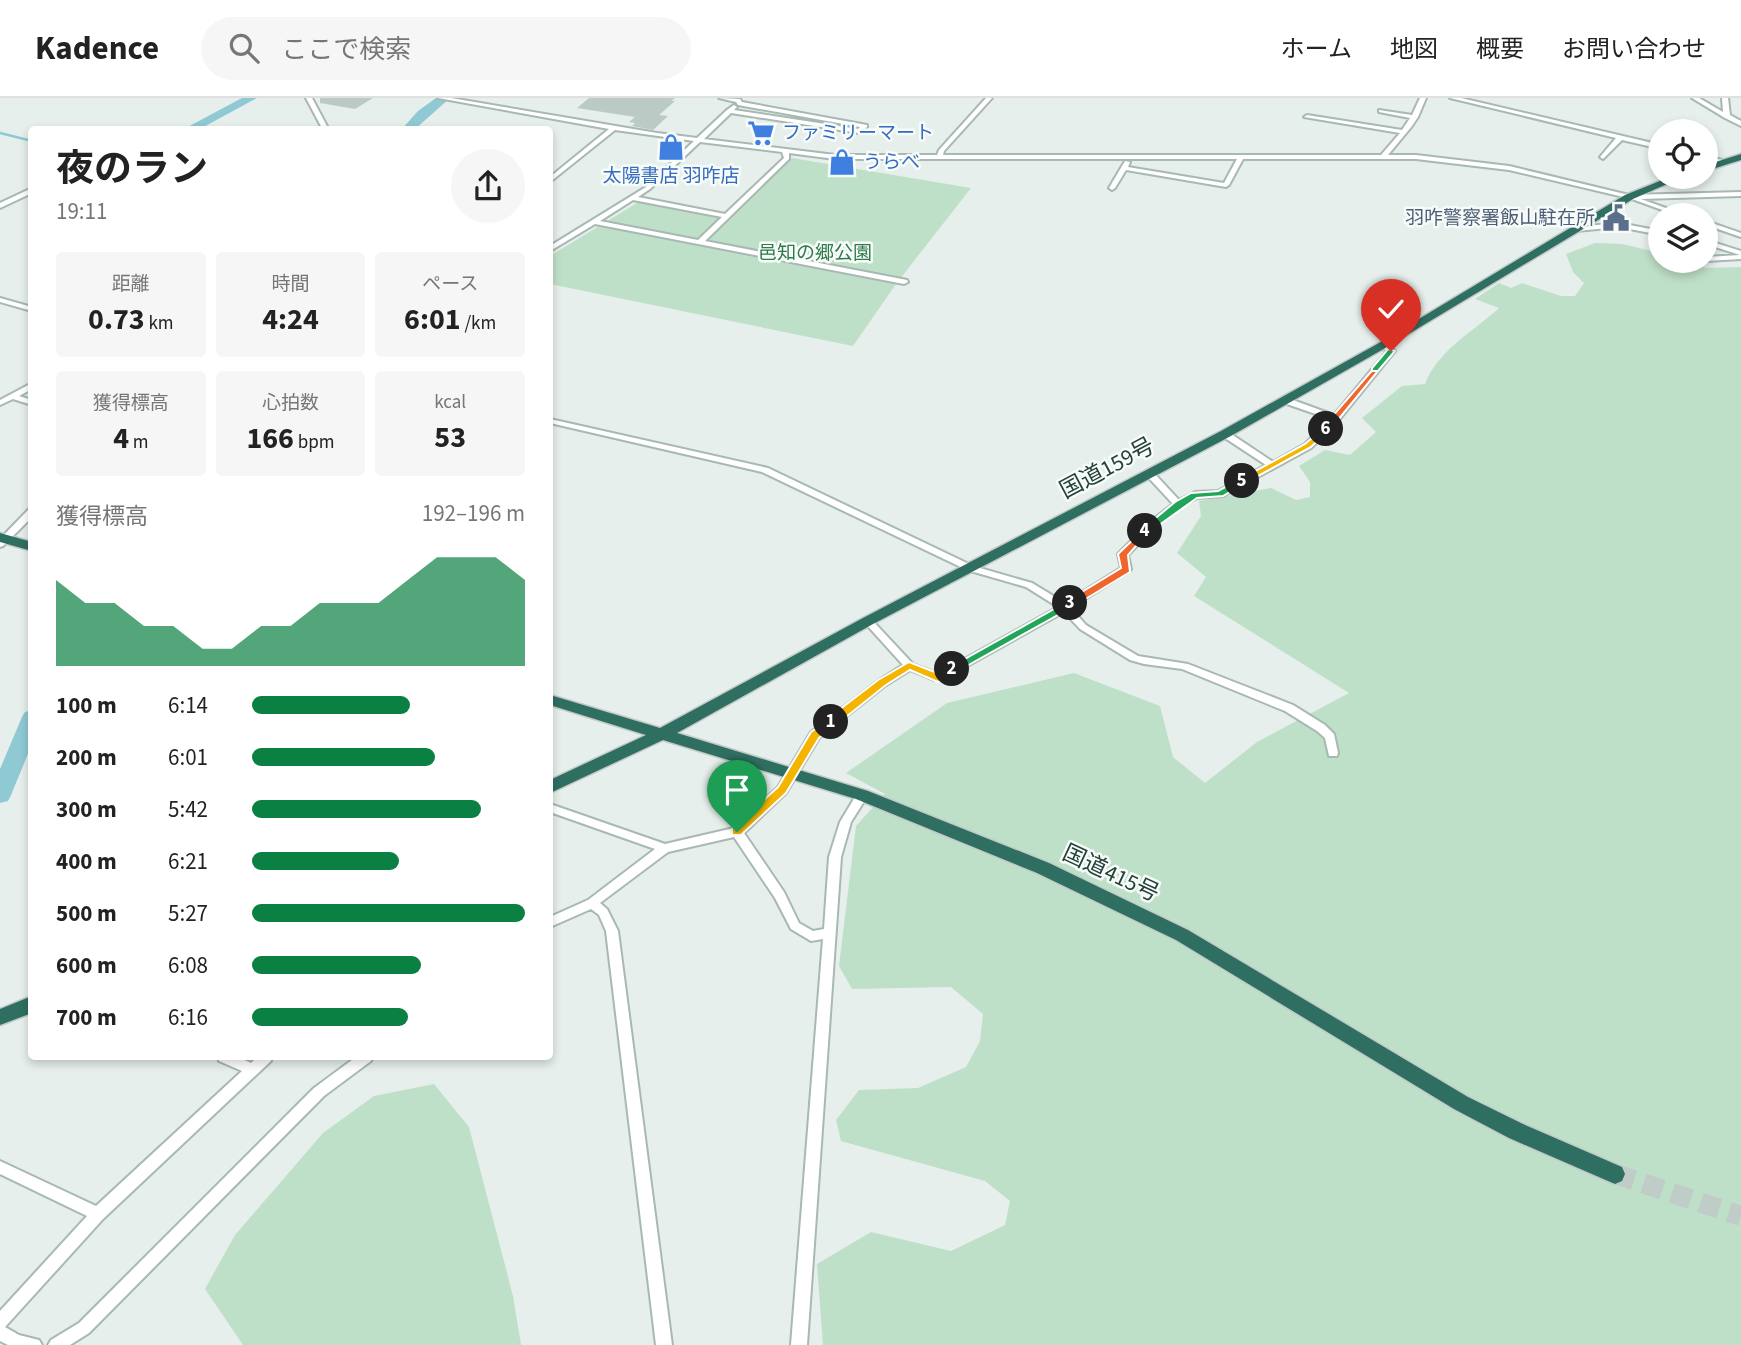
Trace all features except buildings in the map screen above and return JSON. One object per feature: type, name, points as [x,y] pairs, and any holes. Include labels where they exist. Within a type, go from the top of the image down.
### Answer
[{"type":"highway","points":[[1718,164],[1741,157]]},
{"type":"highway","name":"国道159号","points":[[553,786],[698,716],[868,621],[1287,401],[1629,197],[1649,189]]},
{"type":"highway","points":[[1,540],[28,546]]},
{"type":"highway","name":"国道415号","points":[[553,701],[862,795],[1043,868],[1128,907],[1248,973],[1461,1103],[1516,1131],[1615,1174]]},
{"type":"highway","points":[[0,1017],[28,1006]]},
{"type":"street","points":[[309,98],[324,126]]},
{"type":"street","points":[[441,98],[700,142],[835,157],[1383,157],[1444,160],[1508,168],[1648,204]]},
{"type":"street","points":[[722,98],[865,126],[859,131],[729,111]]},
{"type":"street","points":[[940,157],[941,151],[989,98]]},
{"type":"street","points":[[1383,157],[1415,117],[1423,98]]},
{"type":"street","points":[[1453,98],[1648,144]]},
{"type":"street","points":[[1725,98],[1727,117]]},
{"type":"street","points":[[1694,99],[1741,124]]},
{"type":"street","points":[[553,247],[634,198],[700,142],[741,101]]},
{"type":"street","points":[[1377,128],[1382,109],[1415,117]]},
{"type":"street","points":[[1307,117],[1404,132]]},
{"type":"street","points":[[553,178],[613,128]]},
{"type":"street","points":[[1603,157],[1620,138]]},
{"type":"street","points":[[700,242],[787,158],[785,152]]},
{"type":"street","points":[[1112,188],[1130,157]]},
{"type":"street","points":[[1124,168],[1226,185],[1241,157]]},
{"type":"street","points":[[1718,161],[1724,162]]},
{"type":"street","points":[[0,206],[28,192]]},
{"type":"street","points":[[1629,197],[1741,194]]},
{"type":"street","points":[[634,198],[727,216]]},
{"type":"street","points":[[596,222],[904,282]]},
{"type":"street","points":[[1576,229],[1619,225],[1648,231]]},
{"type":"street","points":[[1718,227],[1741,235]]},
{"type":"street","points":[[1718,246],[1741,255]]},
{"type":"street","points":[[1718,258],[1741,255]]},
{"type":"street","points":[[0,300],[28,308]]},
{"type":"street","points":[[868,621],[909,666],[938,678],[1116,578],[1126,569],[1123,554],[1178,504],[1195,495],[1220,494],[1270,464],[1308,446],[1336,418],[1391,351],[1383,345]]},
{"type":"street","points":[[0,403],[28,387]]},
{"type":"street","points":[[12,396],[28,402]]},
{"type":"street","points":[[1287,401],[1336,418]]},
{"type":"street","points":[[553,422],[765,470],[970,568],[1029,585],[1064,607],[1083,628],[1134,657],[1144,661],[1184,666],[1309,718],[1330,737],[1333,753]]},
{"type":"street","points":[[1225,434],[1270,464]]},
{"type":"street","points":[[1149,473],[1178,504]]},
{"type":"street","points":[[1,540],[28,515]]},
{"type":"street","points":[[553,921],[592,903],[665,848],[737,832],[782,790],[819,731],[909,666]]},
{"type":"street","points":[[799,1345],[835,857],[846,822],[862,795]]},
{"type":"street","points":[[553,809],[665,848]]},
{"type":"street","points":[[737,832],[780,895],[795,926],[811,936],[829,933]]},
{"type":"street","points":[[592,903],[603,912],[612,930],[664,1345]]},
{"type":"street","points":[[231,1060],[252,1069]]},
{"type":"street","points":[[0,1322],[98,1214],[262,1060]]},
{"type":"street","points":[[56,1345],[84,1328],[319,1092],[362,1060]]},
{"type":"street","points":[[0,1167],[98,1214]]},
{"type":"street","points":[[0,1333],[18,1342],[34,1345]]},
{"type":"green space","name":"邑知の郷公園","points":[[792,158],[971,188],[896,284],[853,346],[553,285],[553,254],[640,201],[732,217]]},
{"type":"green space","points":[[1595,243],[1622,244],[1648,250],[1648,273],[1718,273],[1718,268],[1741,267],[1741,1345],[823,1345],[817,1264],[871,1232],[951,1251],[1005,1225],[1010,1201],[985,1181],[841,1141],[836,1120],[859,1090],[918,1088],[966,1067],[980,1041],[983,1014],[951,987],[852,989],[839,966],[856,826],[885,794],[846,773],[947,703],[1074,673],[1160,706],[1173,757],[1205,783],[1257,742],[1349,693],[1194,596],[1206,577],[1177,553],[1201,516],[1199,501],[1271,488],[1296,500],[1310,497],[1310,482],[1299,466],[1325,450],[1350,455],[1376,432],[1362,418],[1402,386],[1425,384],[1438,361],[1499,308],[1475,299],[1499,283],[1511,288],[1522,283],[1561,296],[1575,296],[1584,283],[1573,272],[1566,254]]},
{"type":"green space","points":[[434,1084],[469,1127],[513,1296],[521,1345],[243,1345],[205,1289],[235,1235],[323,1133],[374,1096]]},
{"type":"waterway","points":[[196,126],[251,98]]},
{"type":"waterway","points":[[411,126],[444,98]]},
{"type":"waterway","points":[[0,133],[28,140]]},
{"type":"waterway","points":[[0,795],[28,727]]},
{"type":"tunnel","points":[[1615,1174],[1741,1216]]},
{"type":"place","name":"ファミリーマート","points":[[761,133]]},
{"type":"place","name":"太陽書店 羽咋店","points":[[671,147]]},
{"type":"place","name":"うらべ","points":[[842,162]]},
{"type":"place","name":"羽咋警察署飯山駐在所","points":[[1616,218]]},
{"type":"route","points":[[737,832],[782,790],[815,735],[882,683],[909,666],[938,678],[987,648],[1026,630],[1116,578],[1126,569],[1123,554],[1133,542],[1178,504],[1195,495],[1220,494],[1272,463],[1308,446],[1336,418],[1391,351]]}]
